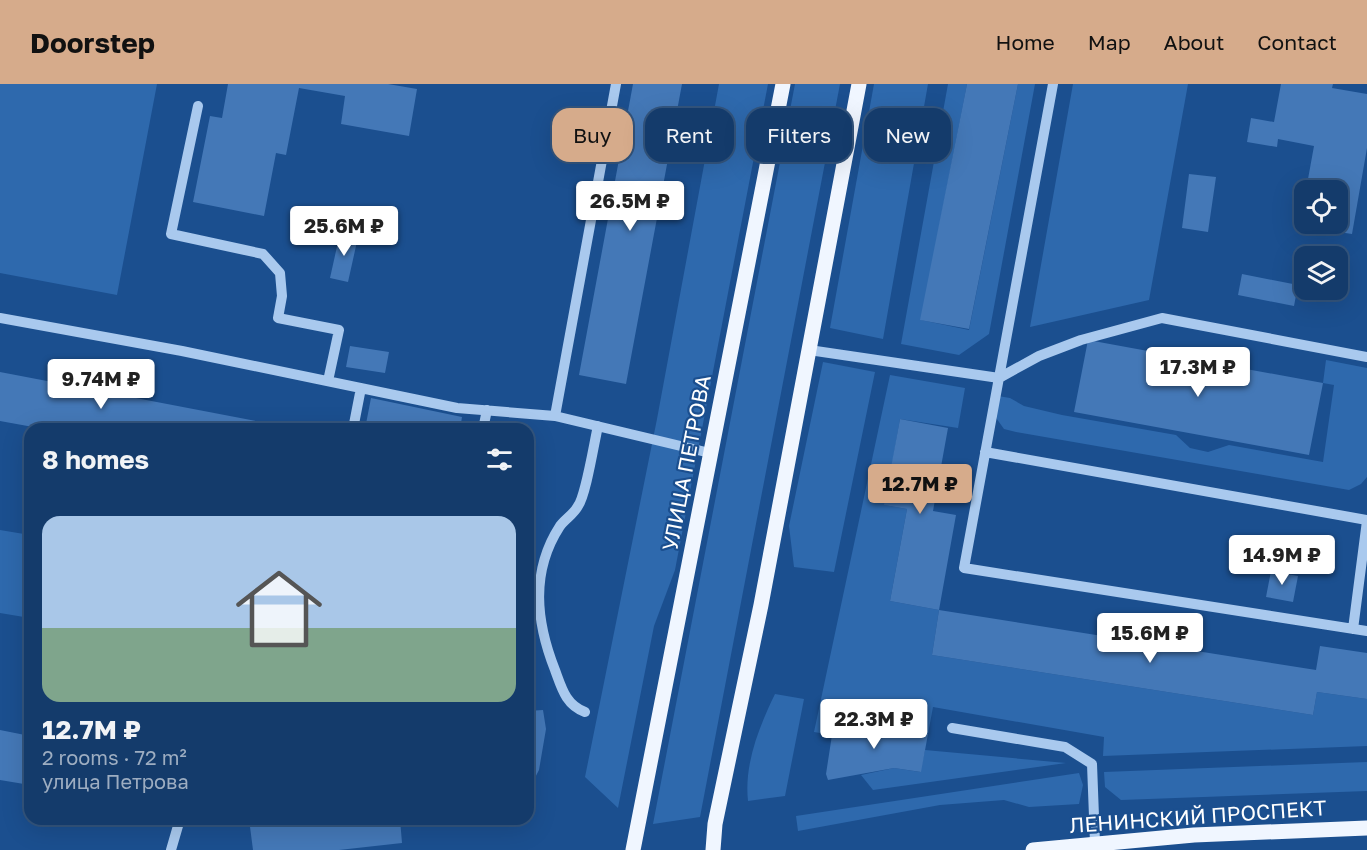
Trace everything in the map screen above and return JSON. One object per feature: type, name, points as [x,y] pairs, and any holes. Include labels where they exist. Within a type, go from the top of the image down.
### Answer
[{"type":"main road","name":"УЛИЦА ПЕТРОВА","points":[[633,850],[783,84]]},
{"type":"main road","points":[[713,850],[715,824],[761,605],[860,84]]},
{"type":"main road","name":"ЛЕНИНСКИЙ ПРОСПЕКТ","points":[[1033,850],[1095,843],[1297,829],[1367,828]]},
{"type":"lane","points":[[555,416],[616,84]]},
{"type":"lane","points":[[1053,84],[964,568],[1367,630]]},
{"type":"lane","points":[[198,106],[171,234],[263,254],[280,273],[282,296],[278,318],[339,330],[328,381]]},
{"type":"lane","points":[[0,318],[457,408],[555,416],[710,453]]},
{"type":"lane","points":[[809,350],[999,378],[1039,356],[1081,340],[1162,318],[1367,357]]},
{"type":"lane","points":[[354,423],[361,388]]},
{"type":"lane","points":[[484,423],[487,410]]},
{"type":"lane","points":[[585,712],[573,708],[564,694],[544,640],[538,595],[541,570],[548,547],[561,524],[579,505],[598,426]]},
{"type":"lane","points":[[985,452],[1367,520],[1353,628]]},
{"type":"lane","points":[[952,728],[1065,747],[1092,764],[1095,843]]},
{"type":"lane","points":[[171,850],[178,825]]},
{"type":"shaded area","points":[[0,84],[157,84],[117,295],[0,273]]},
{"type":"shaded area","points":[[719,84],[768,84],[763,108],[746,108],[746,162],[753,162],[675,570],[654,626],[618,808],[585,777],[657,419],[705,162],[734,162],[734,108],[715,108]]},
{"type":"shaded area","points":[[795,84],[840,84],[835,108],[790,108]]},
{"type":"shaded area","points":[[874,84],[928,84],[924,108],[870,108]]},
{"type":"shaded area","points":[[948,84],[967,84],[921,320],[969,330],[1018,84],[1035,84],[989,334],[959,355],[901,344],[934,162],[951,162],[951,108],[944,108]]},
{"type":"shaded area","points":[[1073,84],[1188,84],[1149,300],[1030,327]]},
{"type":"shaded area","points":[[864,139],[864,162],[914,162],[883,339],[830,328]]},
{"type":"shaded area","points":[[780,162],[825,162],[700,817],[653,824]]},
{"type":"shaded area","points":[[1326,360],[1367,368],[1367,477],[1361,484],[1349,490],[1016,432],[1004,429],[994,415],[998,396],[1010,398],[1024,406],[1062,415],[1176,435],[1190,448],[1208,452],[1229,445],[1323,462],[1334,385],[1323,383]]},
{"type":"shaded area","points":[[823,362],[875,372],[834,572],[794,567],[789,526]]},
{"type":"shaded area","points":[[890,375],[965,388],[958,428],[900,419],[885,505],[907,509],[890,601],[939,610],[932,655],[1313,715],[1317,692],[1367,699],[1367,746],[1103,756],[1104,737],[933,707],[928,734],[854,721],[832,735],[814,732]]},
{"type":"shaded area","points":[[0,530],[24,534],[24,617],[0,613]]},
{"type":"shaded area","points":[[775,694],[804,699],[785,796],[748,801],[748,773],[754,746]]},
{"type":"shaded area","points":[[925,750],[1066,763],[873,790],[861,775],[894,768],[920,772]]},
{"type":"shaded area","points":[[1367,762],[1367,791],[1121,800],[1105,787],[1104,772]]},
{"type":"shaded area","points":[[1079,773],[1083,785],[1079,804],[1029,807],[1004,800],[940,805],[798,831],[796,816]]},
{"type":"building","points":[[228,84],[388,84],[417,89],[409,136],[341,124],[345,96],[299,88],[286,155],[276,153],[264,216],[193,202],[210,116],[222,118]]},
{"type":"building","points":[[633,84],[682,84],[678,108],[645,108],[645,162],[667,162],[626,384],[579,375],[619,162],[633,162],[633,108],[629,108]]},
{"type":"building","points":[[967,84],[1018,84],[969,329],[920,320]]},
{"type":"building","points":[[1281,84],[1333,84],[1332,88],[1367,94],[1367,148],[1352,234],[1348,233],[1348,180],[1308,180],[1314,146],[1278,139],[1277,147],[1247,142],[1251,118],[1274,122]]},
{"type":"building","points":[[1189,174],[1216,177],[1208,232],[1182,228]]},
{"type":"building","points":[[340,233],[358,237],[348,282],[330,278]]},
{"type":"building","points":[[1242,274],[1294,284],[1295,300],[1294,306],[1238,295]]},
{"type":"building","points":[[1088,340],[1323,383],[1309,455],[1074,412]]},
{"type":"building","points":[[350,346],[389,352],[385,373],[346,367]]},
{"type":"building","points":[[0,372],[266,423],[24,423],[24,425],[0,421]]},
{"type":"building","points":[[371,398],[462,417],[461,423],[366,423]]},
{"type":"building","points":[[900,419],[948,428],[933,511],[956,515],[939,610],[890,601],[907,509],[884,505]]},
{"type":"building","points":[[1271,571],[1298,576],[1293,602],[1266,597]]},
{"type":"building","points":[[939,610],[1316,670],[1320,646],[1367,653],[1367,699],[1317,692],[1313,715],[932,655]]},
{"type":"building","points":[[543,710],[546,729],[539,770],[534,780],[534,711]]},
{"type":"building","points":[[854,721],[928,734],[921,772],[894,768],[828,780],[826,774],[832,735]]},
{"type":"building","points":[[0,730],[24,735],[24,784],[0,780]]},
{"type":"building","points":[[250,825],[400,825],[402,843],[339,850],[253,850]]}]
